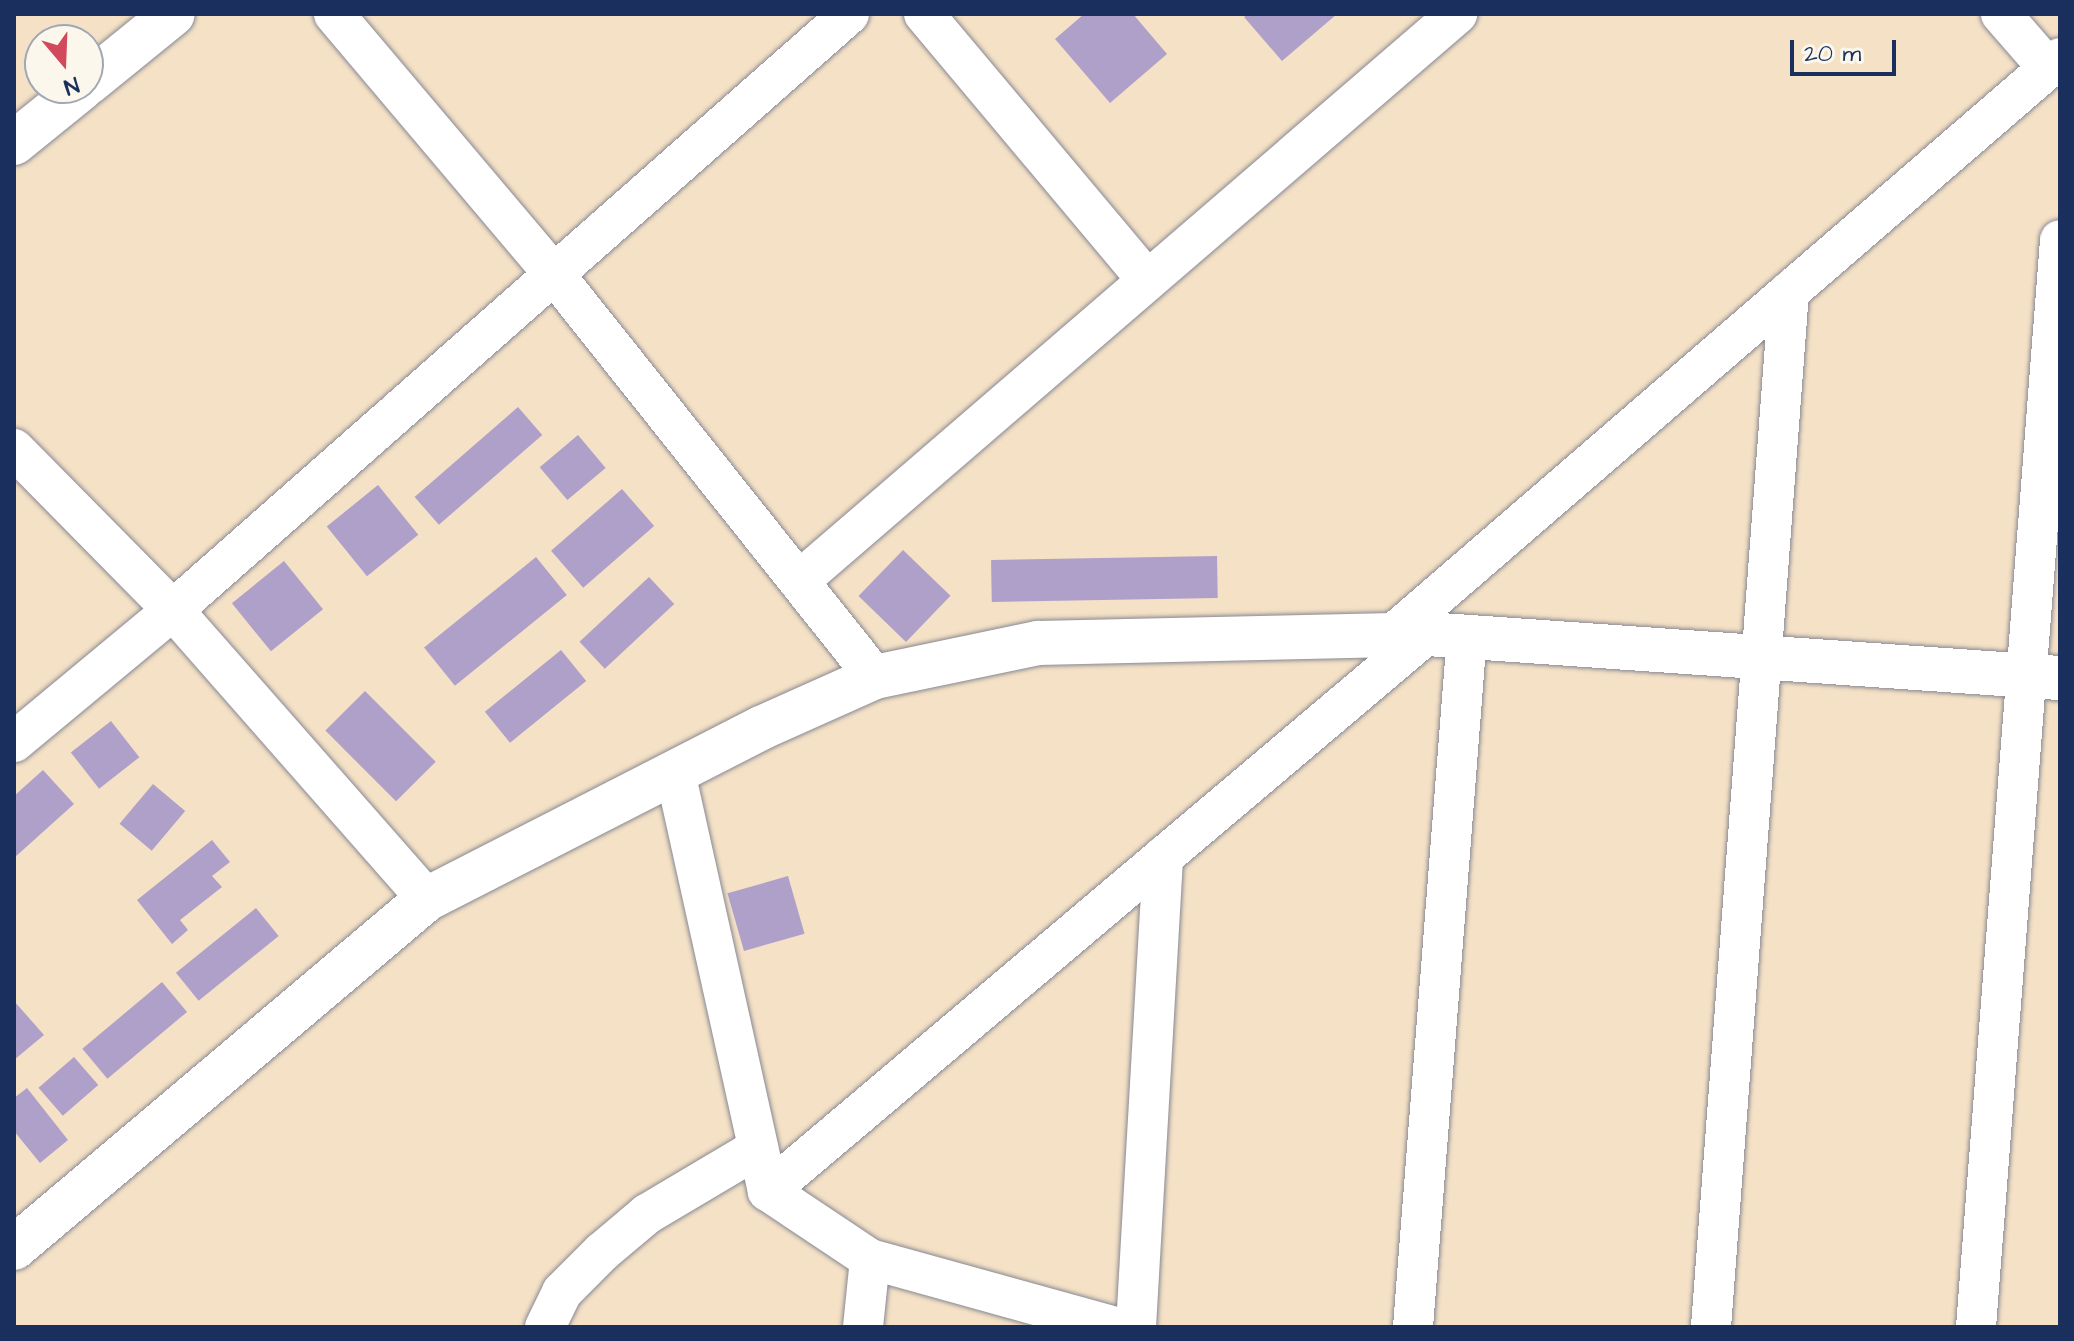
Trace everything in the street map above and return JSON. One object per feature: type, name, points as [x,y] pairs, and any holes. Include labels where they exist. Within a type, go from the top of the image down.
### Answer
[{"type":"street","points":[[104,70],[173,14]]},
{"type":"street","points":[[334,14],[554,274],[875,677]]},
{"type":"street","points":[[14,742],[173,610],[849,14]]},
{"type":"street","points":[[924,14],[1147,280]]},
{"type":"street","points":[[768,1191],[1429,634],[1789,292],[2054,63],[2001,14]]},
{"type":"street","points":[[799,581],[1147,280],[1436,20]]},
{"type":"street","points":[[14,143],[62,104]]},
{"type":"street","points":[[1976,1327],[2043,677],[2060,240]]},
{"type":"street","points":[[1711,1327],[1789,292]]},
{"type":"street","points":[[14,449],[173,610],[427,899]]},
{"type":"street","points":[[1413,1327],[1429,634]]},
{"type":"street","points":[[14,1248],[427,899],[675,772],[875,677],[1038,643],[1429,634],[2043,677]]},
{"type":"street","points":[[675,772],[768,1191],[870,1259],[1116,1327]]},
{"type":"street","points":[[1136,1327],[1163,857]]},
{"type":"street","points":[[545,1327],[562,1292],[613,1243],[667,1201],[758,1148]]},
{"type":"street","points":[[863,1327],[870,1259]]},
{"type":"building","points":[[1084,14],[1133,14],[1167,54],[1110,103],[1055,39]]},
{"type":"building","points":[[1248,14],[1337,14],[1282,61],[1244,17]]},
{"type":"building","points":[[518,407],[542,435],[439,525],[415,497]]},
{"type":"building","points":[[578,435],[606,468],[567,500],[540,467]]},
{"type":"building","points":[[378,485],[418,535],[367,576],[327,527]]},
{"type":"building","points":[[622,489],[654,526],[583,588],[551,551]]},
{"type":"building","points":[[903,550],[950,596],[906,642],[859,596]]},
{"type":"building","points":[[1217,556],[1218,598],[992,602],[991,560]]},
{"type":"building","points":[[536,557],[567,595],[455,686],[424,648]]},
{"type":"building","points":[[284,561],[323,609],[271,651],[232,603]]},
{"type":"building","points":[[649,577],[674,604],[605,669],[580,642]]},
{"type":"building","points":[[561,650],[586,681],[510,743],[485,712]]},
{"type":"building","points":[[365,691],[436,762],[396,801],[325,731]]},
{"type":"building","points":[[111,721],[139,757],[99,789],[71,752]]},
{"type":"building","points":[[43,770],[74,804],[14,858],[14,796]]},
{"type":"building","points":[[153,784],[185,811],[152,851],[120,824]]},
{"type":"building","points":[[212,840],[230,862],[212,876],[222,887],[180,920],[188,930],[172,944],[137,900]]},
{"type":"building","points":[[788,876],[805,934],[744,951],[727,893]]},
{"type":"building","points":[[256,908],[279,936],[199,1001],[176,973]]},
{"type":"building","points":[[162,982],[187,1012],[107,1079],[82,1049]]},
{"type":"building","points":[[14,1001],[44,1035],[14,1060]]},
{"type":"building","points":[[74,1057],[98,1085],[63,1116],[39,1088]]},
{"type":"building","points":[[27,1088],[68,1140],[40,1163],[14,1131],[14,1098]]}]
